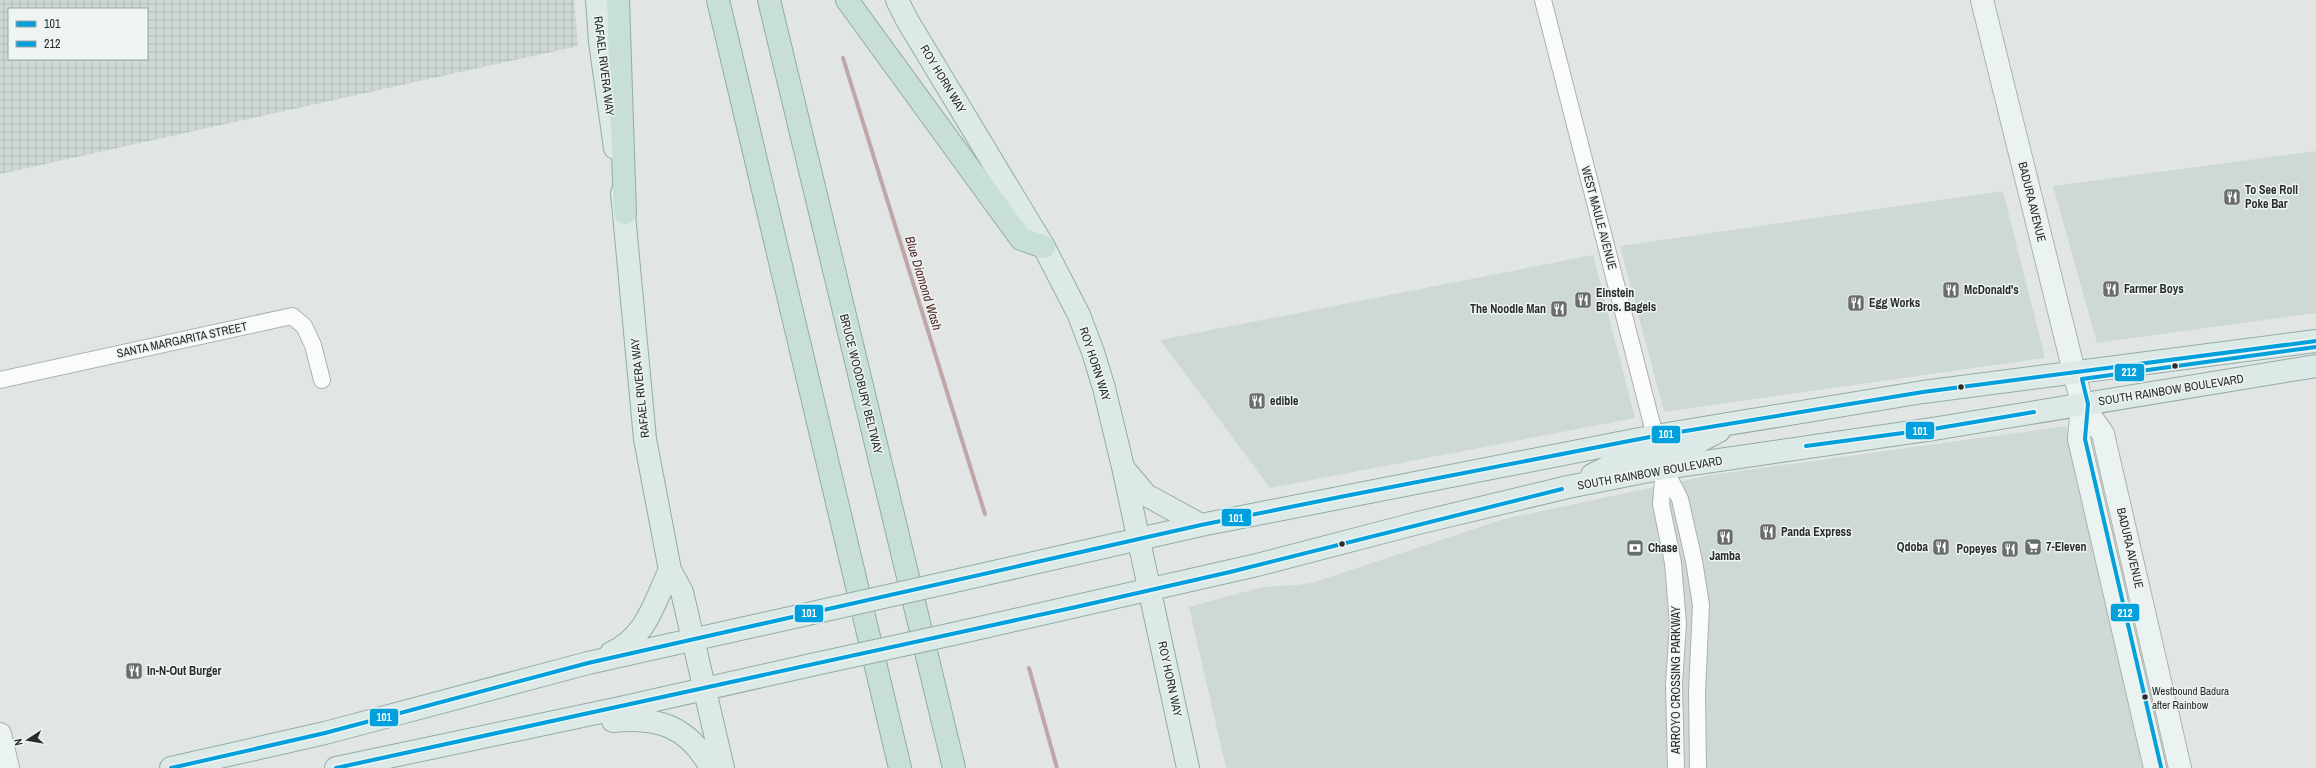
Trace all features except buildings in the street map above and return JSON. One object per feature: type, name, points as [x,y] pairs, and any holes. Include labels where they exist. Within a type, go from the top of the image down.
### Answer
[{"type":"highway","points":[[618,0],[625,213]]},
{"type":"highway","points":[[718,0],[900,768]]},
{"type":"highway","name":"BRUCE WOODBURY BELTWAY","points":[[769,0],[954,768]]},
{"type":"highway","points":[[847,0],[1021,240],[1044,247]]},
{"type":"main road","name":"RAFAEL RIVERA WAY","points":[[597,0],[600,42],[625,213],[644,439],[670,570],[682,592],[723,768]]},
{"type":"main road","name":"ROY HORN WAY","points":[[897,0],[907,20],[1044,247],[1079,315],[1093,352],[1104,388],[1139,539],[1188,768]]},
{"type":"main road","name":"BADURA AVENUE","points":[[1982,0],[2082,404],[2079,439],[2155,768]]},
{"type":"main road","points":[[171,768],[363,724],[588,663],[1201,525],[1655,436],[1923,392],[2075,374],[2316,341]]},
{"type":"main road","name":"SOUTH RAINBOW BOULEVARD","points":[[336,768],[994,625],[1150,589],[1568,487],[1664,468],[1933,429],[2316,366]]},
{"type":"main road","name":"BADURA AVENUE","points":[[2082,404],[2103,434],[2180,768]]},
{"type":"main road","points":[[1664,468],[1662,458],[1670,450],[1692,445],[1736,423]]},
{"type":"main road","points":[[1568,487],[1624,459],[1643,453],[1650,449],[1655,436]]},
{"type":"main road","points":[[1123,467],[1146,495],[1201,525]]},
{"type":"main road","points":[[588,663],[620,649],[640,631],[651,614],[658,593],[670,570]]},
{"type":"main road","points":[[2123,630],[2147,625]]},
{"type":"main road","points":[[458,741],[518,740],[605,722],[646,719],[679,731],[691,740],[711,768]]},
{"type":"main road","points":[[0,734],[8,768]]},
{"type":"street","name":"WEST MAULE AVENUE","points":[[1543,0],[1655,436]]},
{"type":"street","name":"SANTA MARGARITA STREET","points":[[0,380],[292,316],[304,326],[312,345],[322,380]]},
{"type":"street","name":"ARROYO CROSSING PARKWAY","points":[[1664,468],[1661,504],[1673,563],[1678,624],[1674,684],[1676,768]]},
{"type":"street","name":"ARROYO CROSSING PARKWAY","points":[[1664,468],[1680,499],[1694,561],[1701,605],[1697,692],[1698,768]]},
{"type":"shaded area","points":[[0,0],[574,0],[578,46],[0,174]]},
{"type":"shaded area","points":[[2316,151],[2316,313],[2097,343],[2053,186]]},
{"type":"shaded area","points":[[2003,191],[2045,358],[1664,412],[1620,246]]},
{"type":"shaded area","points":[[1593,255],[1635,418],[1270,488],[1160,340]]},
{"type":"shaded area","points":[[2066,426],[2145,768],[1226,768],[1189,607],[1262,587],[1297,585],[1315,582],[1504,519],[1711,475]]},
{"type":"waterway","name":"Blue Diamond Wash","points":[[843,58],[985,514]]},
{"type":"waterway","name":"Blue Diamond Wash","points":[[1029,668],[1057,768]]},
{"type":"transit line","name":"101","points":[[171,768],[325,733],[588,663],[1201,525],[1345,496],[1655,436],[1923,392],[2316,341]]},
{"type":"transit line","name":"212","points":[[2161,767],[2085,439],[2088,404],[2082,379],[2316,347]]},
{"type":"transit line","name":"101","points":[[1806,446],[1933,429],[2034,412]]},
{"type":"transit line","name":"101","points":[[336,768],[1076,607],[1230,572],[1562,489]]},
{"type":"place","name":"To See Roll Poke Bar","points":[[2232,197]]},
{"type":"place","name":"Farmer Boys","points":[[2111,289]]},
{"type":"place","name":"McDonald's","points":[[1951,290]]},
{"type":"place","name":"Einstein Bros. Bagels","points":[[1583,300]]},
{"type":"place","name":"Egg Works","points":[[1856,303]]},
{"type":"place","name":"The Noodle Man","points":[[1559,309]]},
{"type":"place","name":"edible","points":[[1257,401]]},
{"type":"place","name":"Panda Express","points":[[1768,532]]},
{"type":"place","name":"Jamba","points":[[1725,537]]},
{"type":"place","name":"Qdoba","points":[[1941,547]]},
{"type":"place","name":"7-Eleven","points":[[2033,547]]},
{"type":"place","name":"Chase","points":[[1635,548]]},
{"type":"place","name":"Popeyes","points":[[2010,549]]},
{"type":"place","name":"In-N-Out Burger","points":[[134,671]]},
{"type":"place","name":"Westbound Badura after Rainbow","points":[[2145,697]]}]
